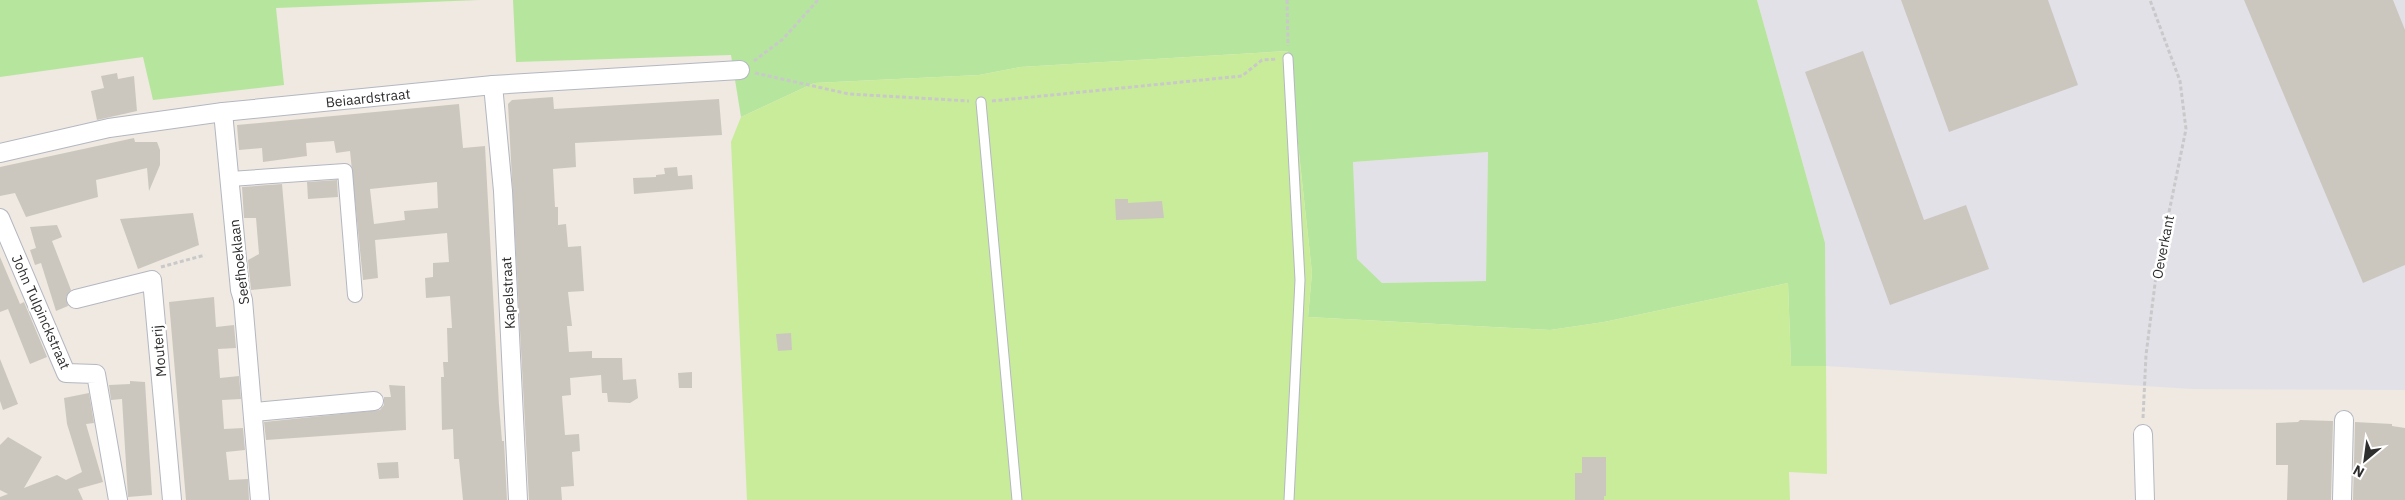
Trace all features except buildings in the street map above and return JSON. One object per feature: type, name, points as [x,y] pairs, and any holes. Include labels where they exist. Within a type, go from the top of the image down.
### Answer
[{"type":"street","name":"Beiaardstraat","points":[[0,152],[109,128],[223,112],[493,86],[740,70]]},
{"type":"street","name":"Kapelstraat","points":[[493,86],[503,191],[518,500]]},
{"type":"street","name":"Seefhoeklaan","points":[[223,112],[240,290],[244,300],[260,500]]},
{"type":"street","points":[[230,180],[345,171],[354,295]]},
{"type":"street","name":"John Tulpinckstraat","points":[[0,218],[66,374],[96,374],[118,500]]},
{"type":"street","points":[[76,299],[152,280]]},
{"type":"street","name":"Mouterij","points":[[152,280],[172,500]]},
{"type":"street","points":[[254,412],[374,401]]},
{"type":"street","points":[[2342,500],[2344,420]]},
{"type":"street","points":[[2143,434],[2145,500]]},
{"type":"lane","points":[[1288,58],[1300,280],[1288,500]]},
{"type":"lane","points":[[981,102],[1018,500]]},
{"type":"path","points":[[740,70],[783,40],[818,0]]},
{"type":"path","points":[[740,70],[849,94],[981,102],[1242,76],[1262,60],[1288,58],[1287,0]]},
{"type":"path","name":"Oeverkant","points":[[2143,434],[2146,355],[2156,276],[2186,129],[2180,81],[2150,0]]},
{"type":"path","points":[[152,280],[161,267],[205,255]]},
{"type":"shaded area","points":[[1757,0],[2405,0],[2405,390],[2192,389],[1826,366],[1825,243]]},
{"type":"shaded area","points":[[1488,152],[1486,281],[1382,283],[1356,259],[1353,162]]},
{"type":"green space","points":[[0,0],[479,0],[276,8],[284,85],[153,100],[143,57],[0,77]]},
{"type":"green space","points":[[513,0],[1757,0],[1825,243],[1826,366],[1791,366],[1788,283],[1604,322],[1550,330],[1308,317],[1312,273],[1288,51],[1020,67],[979,75],[814,83],[741,117],[731,55],[516,62]],"holes":[[[1488,152],[1486,281],[1382,283],[1357,259],[1353,162]]]},
{"type":"green space","points":[[1288,51],[1312,273],[1308,317],[1550,330],[1604,322],[1788,283],[1791,366],[1826,366],[1827,474],[1789,472],[1790,500],[747,500],[731,142],[741,117],[814,83],[979,75],[1020,67]]}]
